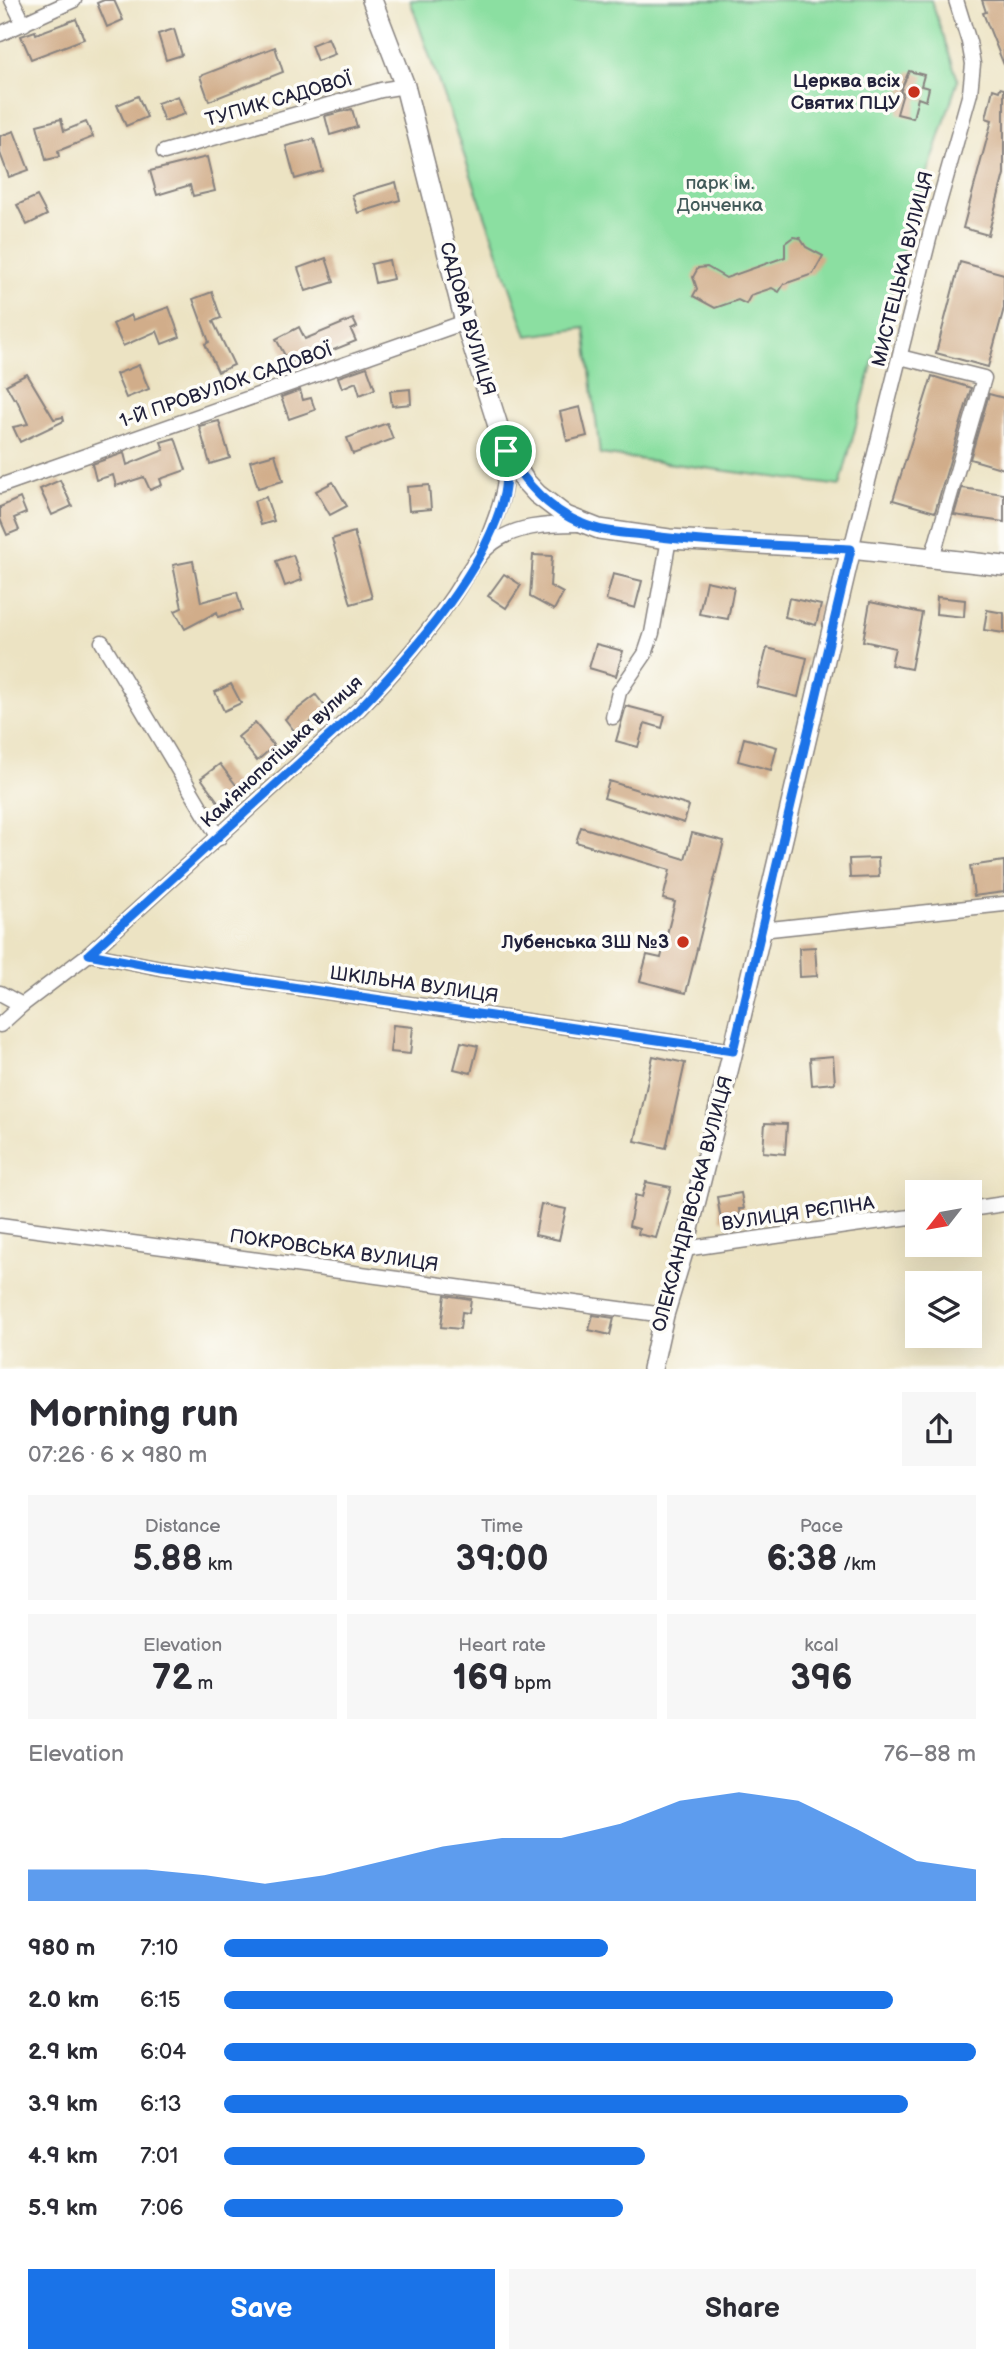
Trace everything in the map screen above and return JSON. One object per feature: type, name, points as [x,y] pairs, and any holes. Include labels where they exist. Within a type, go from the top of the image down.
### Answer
[{"type":"main road","name":"САДОВА ВУЛИЦЯ","points":[[372,0],[405,86],[465,322],[506,451],[525,481],[537,494],[551,506],[582,524],[599,529],[669,539],[851,549],[1004,566]]},
{"type":"main road","name":"ОЛЕКСАНДРІВСЬКА ВУЛИЦЯ","points":[[652,1369],[733,1051],[851,549]]},
{"type":"street","points":[[12,0],[24,24]]},
{"type":"street","points":[[0,33],[74,0]]},
{"type":"street","name":"МИСТЕЦЬКА ВУЛИЦЯ","points":[[851,549],[931,231],[970,93],[973,64],[956,0]]},
{"type":"street","name":"ТУПИК САДОВОЇ","points":[[164,152],[382,90],[405,86]]},
{"type":"street","name":"1-Й ПРОВУЛОК САДОВОЇ","points":[[0,486],[465,322]]},
{"type":"street","points":[[900,358],[984,378],[932,558]]},
{"type":"street","points":[[481,554],[505,492],[506,451]]},
{"type":"street","name":"Камʼянопотіцька вулиця","points":[[0,1025],[22,1004],[89,954],[359,709],[393,673],[452,599],[489,545],[541,524],[582,524]]},
{"type":"street","points":[[612,717],[619,692],[645,654],[652,633],[669,539]]},
{"type":"street","points":[[102,642],[219,838]]},
{"type":"street","points":[[761,930],[1004,904]]},
{"type":"street","name":"ШКІЛЬНА ВУЛИЦЯ","points":[[89,954],[161,968],[733,1051]]},
{"type":"street","points":[[0,993],[22,1004]]},
{"type":"street","points":[[982,1207],[1004,1204]]},
{"type":"street","name":"ВУЛИЦЯ РЄПІНА","points":[[684,1250],[905,1218]]},
{"type":"street","name":"ПОКРОВСЬКА ВУЛИЦЯ","points":[[0,1225],[664,1315]]},
{"type":"green space","name":"парк ім. Донченка","points":[[410,0],[931,0],[958,80],[900,259],[840,486],[600,454],[585,328],[527,336]]},
{"type":"building","points":[[114,0],[123,20],[107,27],[97,3]]},
{"type":"building","points":[[982,0],[1004,0],[1004,65],[983,13],[986,12]]},
{"type":"building","points":[[76,19],[84,39],[31,59],[21,36],[35,31],[36,34]]},
{"type":"building","points":[[174,29],[182,55],[166,60],[158,34]]},
{"type":"building","points":[[328,38],[335,54],[317,61],[311,45]]},
{"type":"building","points":[[275,47],[283,72],[209,101],[200,76]]},
{"type":"building","points":[[909,71],[924,75],[921,86],[929,88],[926,101],[918,98],[913,118],[897,114],[903,93],[900,92]]},
{"type":"building","points":[[1000,88],[1004,89],[1004,174],[988,235],[963,228],[992,120],[986,118],[993,89],[999,91]]},
{"type":"building","points":[[138,96],[147,117],[126,126],[117,105]]},
{"type":"building","points":[[178,96],[185,114],[164,121],[157,103]]},
{"type":"building","points":[[352,109],[357,127],[330,135],[325,116]]},
{"type":"building","points":[[61,119],[64,131],[86,122],[93,137],[58,151],[59,157],[46,160],[37,125]]},
{"type":"building","points":[[14,131],[29,170],[9,177],[0,153],[0,136]]},
{"type":"building","points":[[314,139],[323,171],[295,179],[286,146]]},
{"type":"building","points":[[207,157],[215,191],[193,196],[190,185],[157,195],[150,171]]},
{"type":"building","points":[[396,182],[400,200],[358,213],[352,195]]},
{"type":"building","points":[[37,196],[47,215],[27,225],[17,205]]},
{"type":"building","points":[[793,237],[800,238],[806,247],[823,256],[813,274],[784,284],[779,292],[772,288],[751,295],[746,304],[738,300],[715,308],[693,296],[697,289],[693,277],[698,268],[707,267],[726,278],[785,257],[785,243]]},
{"type":"building","points":[[326,258],[334,282],[306,291],[298,268]]},
{"type":"building","points":[[389,260],[393,279],[375,283],[371,264]]},
{"type":"building","points":[[960,262],[1004,274],[1004,308],[988,367],[936,353]]},
{"type":"building","points":[[212,292],[221,318],[213,321],[234,365],[218,372],[205,344],[209,342],[193,299]]},
{"type":"building","points":[[169,307],[180,337],[162,344],[157,331],[123,346],[113,324],[131,315],[133,320]]},
{"type":"building","points":[[353,319],[357,327],[351,330],[356,341],[331,351],[328,343],[289,363],[276,339],[299,327],[305,339]]},
{"type":"building","points":[[139,365],[149,389],[126,398],[116,374]]},
{"type":"building","points":[[367,367],[375,389],[360,395],[356,382],[342,388],[338,377]]},
{"type":"building","points":[[27,374],[54,419],[63,417],[64,421],[20,442],[13,427],[28,424],[16,398],[14,399],[6,385]]},
{"type":"building","points":[[932,376],[971,388],[935,512],[893,500]]},
{"type":"building","points":[[410,389],[411,404],[392,406],[390,391]]},
{"type":"building","points":[[300,390],[303,400],[311,398],[315,410],[289,419],[281,397]]},
{"type":"building","points":[[989,394],[1004,398],[1004,469],[970,459]]},
{"type":"building","points":[[580,407],[587,436],[567,441],[560,412]]},
{"type":"building","points":[[219,421],[230,458],[210,464],[199,426]]},
{"type":"building","points":[[387,423],[393,439],[353,454],[347,438]]},
{"type":"building","points":[[175,438],[186,470],[160,479],[162,485],[150,490],[144,477],[116,486],[113,475],[96,480],[92,464],[124,453],[127,465],[164,450],[161,442]]},
{"type":"building","points":[[275,454],[283,481],[258,488],[250,461]]},
{"type":"building","points":[[60,480],[72,506],[52,515],[40,489]]},
{"type":"building","points":[[333,482],[347,506],[330,515],[316,491]]},
{"type":"building","points":[[429,485],[431,509],[409,511],[407,487]]},
{"type":"building","points":[[962,488],[1004,494],[1004,522],[954,515]]},
{"type":"building","points":[[266,497],[274,521],[261,525],[254,501]]},
{"type":"building","points":[[20,498],[26,513],[14,518],[19,530],[7,535],[0,519],[0,507]]},
{"type":"building","points":[[354,532],[372,598],[351,604],[332,539]]},
{"type":"building","points":[[293,555],[302,580],[285,586],[276,561]]},
{"type":"building","points":[[533,555],[552,556],[550,586],[563,593],[554,610],[530,597]]},
{"type":"building","points":[[193,561],[201,602],[237,592],[242,610],[218,617],[217,612],[185,629],[175,611],[182,608],[173,565]]},
{"type":"building","points":[[504,574],[521,585],[506,608],[488,596]]},
{"type":"building","points":[[613,574],[642,581],[635,608],[606,600]]},
{"type":"building","points":[[706,581],[734,587],[728,619],[699,614]]},
{"type":"building","points":[[937,597],[965,600],[964,617],[936,614]]},
{"type":"building","points":[[789,598],[821,605],[816,625],[785,617]]},
{"type":"building","points":[[870,602],[922,613],[911,669],[891,665],[895,648],[863,641]]},
{"type":"building","points":[[987,610],[1004,613],[1004,633],[984,630]]},
{"type":"building","points":[[596,644],[623,651],[616,676],[589,668]]},
{"type":"building","points":[[767,648],[807,658],[798,697],[757,687]]},
{"type":"building","points":[[231,684],[241,703],[224,711],[215,692]]},
{"type":"building","points":[[316,695],[327,709],[296,733],[285,719]]},
{"type":"building","points":[[626,706],[665,716],[662,728],[645,723],[638,747],[616,741]]},
{"type":"building","points":[[255,723],[274,746],[257,761],[238,737]]},
{"type":"building","points":[[744,738],[777,747],[771,770],[738,761]]},
{"type":"building","points":[[220,764],[239,789],[219,803],[201,778]]},
{"type":"building","points":[[609,781],[689,806],[684,823],[604,798]]},
{"type":"building","points":[[581,827],[685,859],[692,833],[724,841],[686,993],[640,981],[647,955],[661,958],[675,902],[663,899],[670,870],[576,842]]},
{"type":"building","points":[[878,858],[879,877],[850,878],[849,859]]},
{"type":"building","points":[[1004,861],[1004,892],[974,896],[970,866]]},
{"type":"building","points":[[815,947],[817,976],[800,977],[799,948]]},
{"type":"building","points":[[393,1025],[413,1027],[410,1054],[390,1052]]},
{"type":"building","points":[[461,1042],[478,1046],[471,1073],[454,1069]]},
{"type":"building","points":[[653,1056],[685,1063],[666,1148],[635,1141]]},
{"type":"building","points":[[833,1056],[835,1083],[812,1085],[810,1058]]},
{"type":"building","points":[[765,1123],[787,1124],[785,1154],[763,1152]]},
{"type":"building","points":[[646,1182],[671,1187],[656,1238],[638,1234],[639,1229],[629,1226],[635,1195],[642,1197]]},
{"type":"building","points":[[741,1193],[744,1209],[739,1209],[740,1217],[721,1220],[717,1197]]},
{"type":"building","points":[[541,1204],[566,1209],[559,1240],[535,1235]]},
{"type":"building","points":[[445,1295],[471,1299],[469,1313],[462,1312],[460,1329],[441,1327]]},
{"type":"building","points":[[593,1315],[614,1318],[610,1335],[589,1330]]},
{"type":"place","name":"Церква всіх Святих ПЦУ","points":[[914,92]]},
{"type":"place","name":"Лубенська ЗШ №3","points":[[683,942]]},
{"type":"route","points":[[506,451],[525,481],[551,506],[582,524],[599,529],[669,539],[851,549],[733,1051],[161,968],[89,954],[359,709],[424,636],[481,554],[505,492],[506,451]]}]
